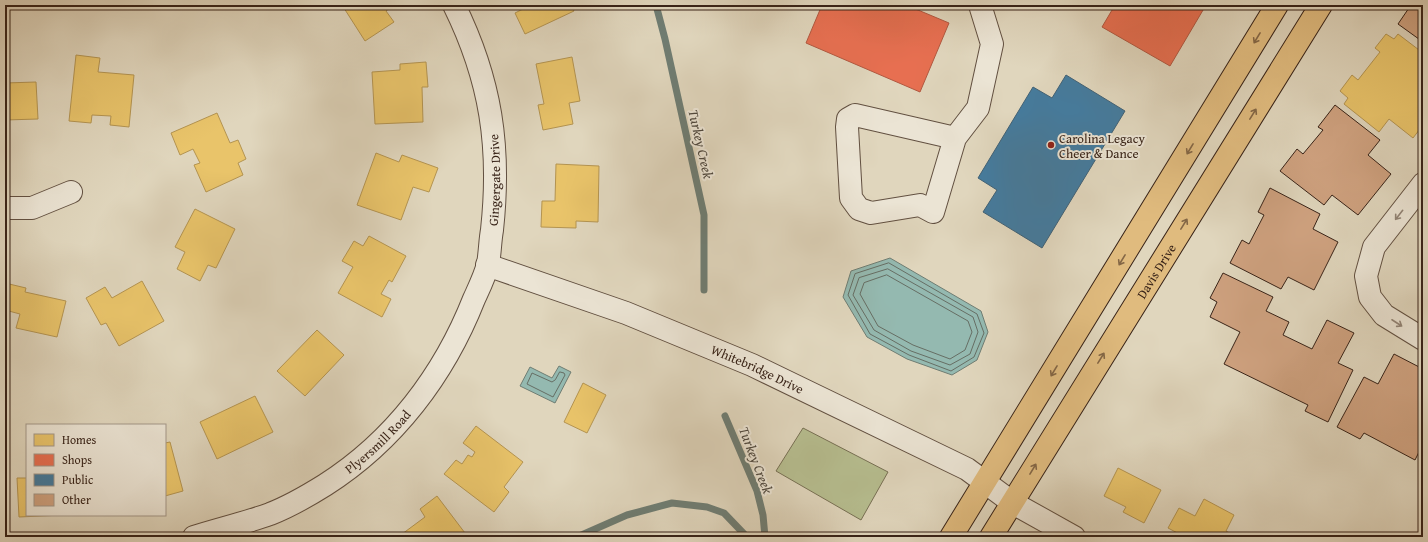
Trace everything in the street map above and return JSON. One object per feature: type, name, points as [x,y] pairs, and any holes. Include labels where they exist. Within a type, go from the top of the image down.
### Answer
[{"type":"main road","points":[[952,537],[1277,5]]},
{"type":"main road","name":"Davis Drive","points":[[991,537],[1321,5]]},
{"type":"street","name":"Gingergate Drive","points":[[454,5],[475,54],[488,98],[493,132],[495,200],[487,266]]},
{"type":"street","points":[[955,138],[855,115],[848,119],[846,127],[851,198],[859,209],[872,213],[920,205],[933,212],[955,138],[978,108],[992,44],[980,5]]},
{"type":"street","points":[[1423,184],[1374,246],[1366,276],[1370,297],[1384,315],[1423,339]]},
{"type":"street","points":[[5,208],[32,208],[71,192]]},
{"type":"street","name":"Whitebridge Drive","points":[[487,266],[626,313],[752,365],[966,469],[1013,503],[1074,537]]},
{"type":"street","name":"Plyersmill Road","points":[[194,537],[270,514],[307,495],[325,485],[362,457],[393,429],[422,395],[448,356],[469,312],[487,266]]},
{"type":"green space","points":[[803,428],[888,472],[861,520],[776,471]]},
{"type":"water","points":[[890,258],[981,311],[988,332],[977,360],[952,375],[907,359],[867,337],[843,297],[851,271]]},
{"type":"water","points":[[559,366],[571,372],[555,403],[520,386],[530,367],[552,378]]},
{"type":"building: Homes","points":[[342,5],[388,5],[390,8],[386,11],[394,22],[365,41]]},
{"type":"building: Homes","points":[[521,5],[571,5],[574,11],[525,34],[515,13],[523,9]]},
{"type":"building: Homes","points":[[1386,34],[1394,39],[1398,34],[1423,53],[1423,125],[1413,138],[1389,119],[1379,132],[1344,104],[1348,98],[1340,91],[1352,75],[1358,80],[1380,52],[1375,48]]},
{"type":"building: Homes","points":[[76,55],[100,58],[98,72],[134,75],[129,127],[110,125],[111,116],[92,115],[91,123],[69,121]]},
{"type":"building: Homes","points":[[572,57],[580,101],[569,103],[573,124],[543,130],[538,105],[544,104],[536,64]]},
{"type":"building: Homes","points":[[426,62],[428,87],[422,87],[423,122],[375,124],[372,72],[400,70],[400,64]]},
{"type":"building: Homes","points":[[36,82],[38,119],[5,120],[5,83]]},
{"type":"building: Homes","points":[[217,113],[230,143],[238,140],[246,159],[238,163],[243,175],[206,192],[194,165],[200,163],[193,149],[180,155],[171,133]]},
{"type":"building: Homes","points":[[376,153],[399,162],[402,155],[438,168],[429,192],[413,187],[401,220],[357,205]]},
{"type":"building: Homes","points":[[556,164],[599,166],[598,222],[576,221],[576,228],[541,227],[542,201],[555,201]]},
{"type":"building: Homes","points":[[195,209],[235,229],[216,268],[208,265],[200,281],[177,269],[185,252],[175,247]]},
{"type":"building: Homes","points":[[369,236],[406,256],[392,282],[389,280],[381,294],[391,299],[382,317],[338,293],[353,267],[342,261],[354,241],[363,246]]},
{"type":"building: Homes","points":[[142,281],[164,321],[119,346],[106,323],[101,325],[86,298],[105,287],[112,298]]},
{"type":"building: Homes","points":[[5,283],[26,288],[25,292],[66,301],[57,337],[16,328],[20,314],[5,310]]},
{"type":"building: Homes","points":[[317,330],[344,355],[305,396],[277,371]]},
{"type":"building: Homes","points":[[583,383],[606,395],[587,433],[564,422]]},
{"type":"building: Homes","points":[[255,396],[273,432],[217,459],[200,422]]},
{"type":"building: Homes","points":[[476,426],[523,462],[504,487],[509,492],[494,512],[444,474],[456,460],[462,464],[468,455],[472,457],[475,452],[463,443]]},
{"type":"building: Homes","points":[[170,442],[183,491],[166,496],[166,443]]},
{"type":"building: Homes","points":[[1118,468],[1161,490],[1144,523],[1123,512],[1126,507],[1104,496]]},
{"type":"building: Homes","points":[[17,478],[26,478],[26,516],[41,516],[19,517]]},
{"type":"building: Homes","points":[[437,496],[468,537],[398,537],[425,517],[420,509]]},
{"type":"building: Homes","points":[[1204,499],[1234,515],[1226,531],[1233,535],[1232,537],[1185,537],[1168,528],[1179,508],[1195,516]]},
{"type":"building: Shops","points":[[822,5],[906,5],[949,23],[920,92],[806,43]]},
{"type":"building: Shops","points":[[1115,5],[1206,5],[1170,66],[1102,27]]},
{"type":"building: Public","name":"Carolina Legacy Cheer & Dance","points":[[1066,75],[1125,111],[1042,248],[983,212],[997,190],[978,178],[1033,87],[1052,98]]},
{"type":"building: Other","points":[[1411,5],[1423,5],[1423,42],[1398,24]]},
{"type":"building: Other","points":[[1335,105],[1380,140],[1368,155],[1391,174],[1358,215],[1332,195],[1324,205],[1280,171],[1297,149],[1303,154],[1323,130],[1318,127]]},
{"type":"building: Other","points":[[1270,188],[1320,214],[1313,229],[1338,242],[1314,290],[1288,277],[1281,289],[1230,263],[1242,240],[1249,244],[1264,215],[1258,212]]},
{"type":"building: Other","points":[[1223,273],[1273,297],[1266,311],[1289,322],[1283,335],[1312,349],[1327,320],[1354,333],[1338,363],[1353,370],[1328,422],[1305,411],[1308,405],[1224,364],[1240,332],[1210,317],[1217,302],[1210,298]]},
{"type":"building: Other","points":[[1394,354],[1423,369],[1423,444],[1415,460],[1364,433],[1360,439],[1337,427],[1364,377],[1378,384]]},
{"type":"waterway","name":"Turkey Creek","points":[[656,5],[704,215],[704,290]]},
{"type":"waterway","name":"Turkey Creek","points":[[725,416],[757,491],[763,515],[765,537]]},
{"type":"waterway","points":[[577,537],[627,515],[672,503],[707,507],[724,513],[747,537]]},
{"type":"place","name":"Carolina Legacy Cheer & Dance","points":[[1051,145]]}]
